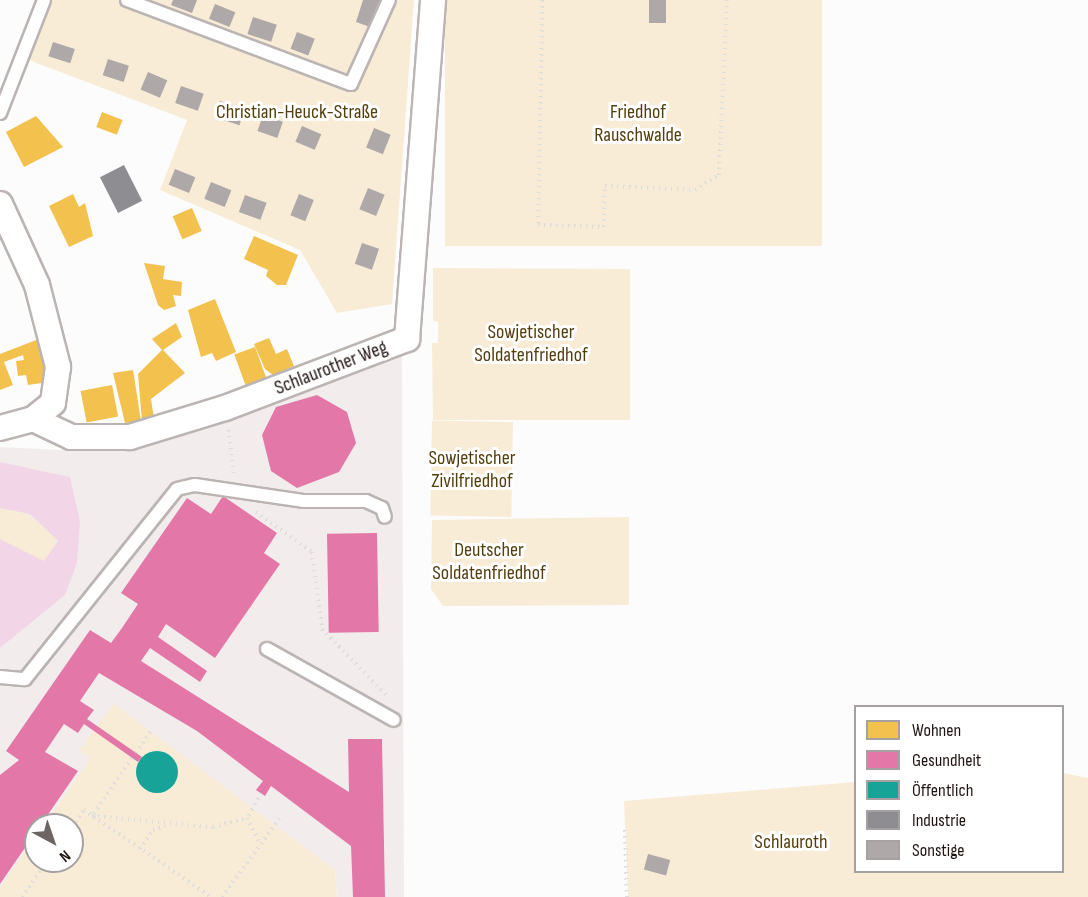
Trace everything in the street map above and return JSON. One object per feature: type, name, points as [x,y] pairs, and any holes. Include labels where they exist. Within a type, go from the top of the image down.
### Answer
[{"type":"street","name":"Schlaurother Weg","points":[[33,419],[52,432],[100,440],[130,436],[225,408],[407,339],[433,0]]},
{"type":"street","points":[[0,204],[37,285],[58,367],[53,403],[33,419],[0,429]]},
{"type":"lane","points":[[0,113],[44,0]]},
{"type":"lane","points":[[127,0],[146,3],[351,84],[389,0]]},
{"type":"lane","points":[[0,676],[25,680],[177,489],[195,485],[303,501],[366,501],[382,508],[385,517]]},
{"type":"lane","points":[[267,649],[394,720]]},
{"type":"path","points":[[542,0],[538,225],[604,227],[605,186],[695,190],[720,175],[727,0]]},
{"type":"path","points":[[225,408],[236,490],[245,504],[312,552],[326,637],[392,700]]},
{"type":"path","points":[[136,753],[153,728]]},
{"type":"path","points":[[92,816],[132,758]]},
{"type":"path","points":[[92,816],[213,827],[247,818],[261,792]]},
{"type":"path","points":[[82,813],[84,810],[211,897]]},
{"type":"path","points":[[247,818],[261,844]]},
{"type":"path","points":[[222,897],[279,819]]},
{"type":"path","points":[[140,849],[153,830],[172,825]]},
{"type":"path","points":[[625,830],[627,897]]},
{"type":"path","points":[[22,897],[39,873]]},
{"type":"shaded area","points":[[402,353],[404,897],[337,897],[335,870],[0,897],[0,447],[82,451],[144,444]]},
{"type":"shaded area","points":[[0,462],[70,477],[80,521],[77,563],[65,595],[0,648],[0,539],[44,561],[58,541],[30,514],[0,508]]},
{"type":"green space","name":"Christian-Heuck-Straße","points":[[49,0],[414,0],[392,304],[337,313],[300,250],[160,190],[187,120],[26,59]]},
{"type":"green space","name":"Friedhof Rauschwalde","points":[[445,0],[822,0],[822,246],[445,246]]},
{"type":"green space","name":"Sowjetischer Soldatenfriedhof","points":[[433,268],[630,269],[630,420],[433,420],[432,343],[438,343],[438,322],[433,321]]},
{"type":"green space","name":"Sowjetischer Zivilfriedhof","points":[[432,421],[513,422],[511,517],[430,516]]},
{"type":"green space","points":[[15,507],[58,536],[49,559],[38,561],[0,539],[0,508]]},
{"type":"green space","name":"Deutscher Soldatenfriedhof","points":[[629,517],[629,605],[443,606],[431,589],[432,520]]},
{"type":"green space","points":[[114,704],[335,870],[337,897],[0,897],[0,888],[24,853],[24,873],[84,873],[84,813],[52,813],[90,759],[79,750]]},
{"type":"green space","name":"Schlauroth","points":[[1064,773],[1088,778],[1088,897],[628,897],[624,801],[854,782],[854,873],[1064,873]]},
{"type":"building: Wohnen","points":[[102,112],[123,120],[117,135],[96,127]]},
{"type":"building: Wohnen","points":[[36,116],[63,147],[24,167],[6,132]]},
{"type":"building: Wohnen","points":[[73,194],[79,207],[85,203],[93,236],[69,247],[49,206]]},
{"type":"building: Wohnen","points":[[192,208],[202,231],[182,239],[173,216]]},
{"type":"building: Wohnen","points":[[254,236],[298,255],[286,285],[277,285],[266,276],[268,270],[244,259]]},
{"type":"building: Wohnen","points":[[144,263],[165,266],[163,279],[182,282],[181,296],[173,295],[176,306],[164,310],[158,305]]},
{"type":"building: Wohnen","points":[[215,299],[236,352],[216,361],[212,353],[201,357],[188,310]]},
{"type":"building: Wohnen","points":[[176,323],[182,337],[163,350],[185,373],[151,399],[154,419],[142,421],[138,374],[162,350],[152,339]]},
{"type":"building: Wohnen","points":[[44,337],[48,382],[28,385],[26,375],[18,376],[16,361],[24,360],[23,355],[4,362],[13,385],[0,390],[0,354]]},
{"type":"building: Wohnen","points":[[269,338],[276,354],[287,349],[294,366],[273,375],[265,369],[254,344]]},
{"type":"building: Wohnen","points":[[255,347],[266,378],[246,386],[234,355]]},
{"type":"building: Wohnen","points":[[133,370],[141,421],[125,423],[113,373]]},
{"type":"building: Wohnen","points":[[112,385],[118,416],[87,423],[81,391]]},
{"type":"building: Gesundheit","points":[[317,395],[347,412],[356,443],[339,472],[297,488],[271,471],[262,435],[276,407]]},
{"type":"building: Gesundheit","points":[[223,496],[277,533],[264,553],[280,564],[215,658],[166,624],[158,637],[207,671],[200,682],[150,648],[141,661],[349,792],[348,739],[382,739],[385,897],[353,897],[351,846],[271,786],[265,796],[256,790],[263,781],[197,731],[99,673],[80,701],[94,710],[87,719],[142,757],[138,762],[84,724],[78,733],[64,724],[45,752],[78,771],[49,813],[24,813],[24,849],[0,884],[0,775],[19,760],[6,751],[90,630],[111,643],[122,628],[138,604],[121,593],[187,498],[211,514]]},
{"type":"building: Gesundheit","points":[[377,533],[379,632],[329,633],[327,534]]},
{"type":"building: Öffentlich","points":[[157,751],[165,752],[172,757],[177,764],[177,780],[172,787],[165,792],[157,793],[149,792],[142,787],[137,780],[136,772],[137,764],[142,757],[149,752]]},
{"type":"building: Industrie","points":[[124,165],[142,201],[118,213],[100,177]]},
{"type":"building: Sonstige","points":[[173,0],[197,0],[192,13],[171,5]]},
{"type":"building: Sonstige","points":[[363,0],[386,0],[376,29],[356,22]]},
{"type":"building: Sonstige","points":[[649,0],[666,0],[666,23],[649,23]]},
{"type":"building: Sonstige","points":[[215,4],[235,12],[229,27],[209,19]]},
{"type":"building: Sonstige","points":[[253,17],[277,25],[271,42],[247,34]]},
{"type":"building: Sonstige","points":[[297,32],[315,39],[308,56],[291,49]]},
{"type":"building: Sonstige","points":[[53,42],[75,49],[70,63],[48,56]]},
{"type":"building: Sonstige","points":[[108,59],[129,66],[124,82],[103,75]]},
{"type":"building: Sonstige","points":[[148,72],[167,80],[160,98],[141,89]]},
{"type":"building: Sonstige","points":[[181,86],[204,94],[198,111],[175,103]]},
{"type":"building: Sonstige","points":[[220,101],[245,109],[239,125],[215,117]]},
{"type":"building: Sonstige","points":[[263,115],[283,122],[277,138],[257,131]]},
{"type":"building: Sonstige","points":[[302,126],[321,134],[315,150],[295,142]]},
{"type":"building: Sonstige","points":[[374,128],[391,135],[383,154],[366,147]]},
{"type":"building: Sonstige","points":[[175,169],[195,177],[189,193],[169,185]]},
{"type":"building: Sonstige","points":[[211,182],[231,190],[225,207],[204,199]]},
{"type":"building: Sonstige","points":[[368,188],[385,195],[376,216],[359,209]]},
{"type":"building: Sonstige","points":[[299,194],[314,200],[305,221],[290,215]]},
{"type":"building: Sonstige","points":[[245,195],[267,203],[260,220],[239,212]]},
{"type":"building: Sonstige","points":[[362,243],[379,249],[372,270],[355,264]]},
{"type":"building: Sonstige","points":[[648,854],[670,860],[666,875],[644,869]]}]
